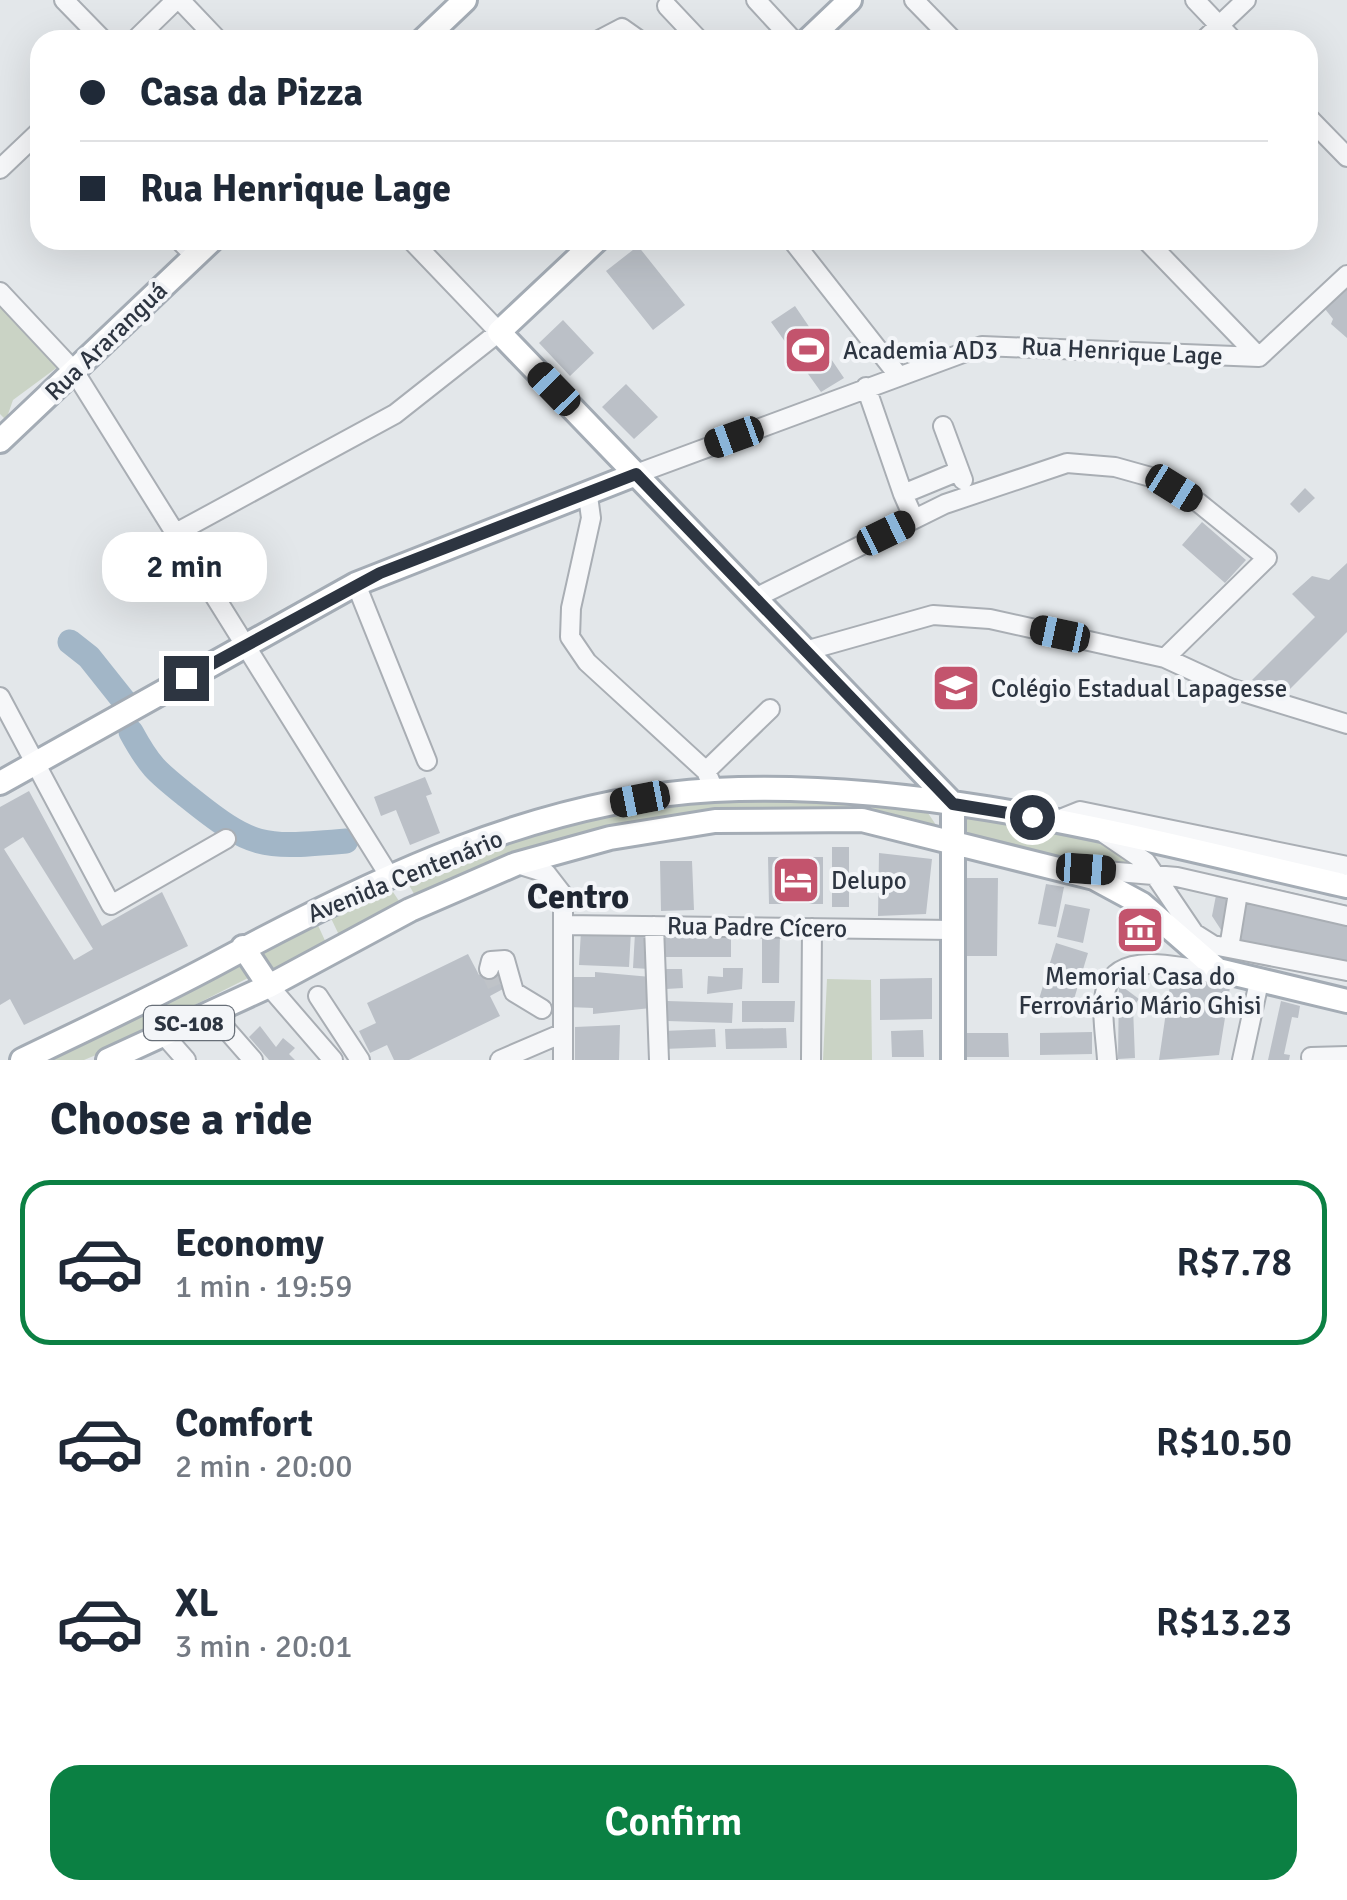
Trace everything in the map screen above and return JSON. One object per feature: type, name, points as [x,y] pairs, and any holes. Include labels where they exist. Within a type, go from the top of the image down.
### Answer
[{"type":"main road","points":[[433,30],[465,0]]},
{"type":"main road","points":[[818,30],[850,0]]},
{"type":"main road","name":"Rua Araranguá","points":[[1,439],[74,371],[191,250]]},
{"type":"main road","points":[[585,250],[499,332],[953,804],[953,1060]]},
{"type":"main road","name":"Rua Henrique Lage","points":[[0,783],[356,584],[636,474]]},
{"type":"main road","name":"Avenida Centenário","points":[[22,1060],[390,876],[461,848],[560,817],[710,781],[953,804],[1098,830],[1347,886]]},
{"type":"main road","name":"Avenida Centenário","points":[[108,1060],[269,986],[410,910],[516,864],[610,838],[714,821],[862,820],[1048,865],[1127,893],[1205,962],[1251,980],[1347,1001]]},
{"type":"main road","points":[[390,876],[410,910]]},
{"type":"main road","points":[[243,947],[269,986]]},
{"type":"street","points":[[64,0],[93,30]]},
{"type":"street","points":[[146,30],[178,0],[208,30]]},
{"type":"street","points":[[756,0],[784,30]]},
{"type":"street","points":[[914,0],[943,30]]},
{"type":"street","points":[[1195,0],[1224,30]]},
{"type":"street","points":[[1214,30],[1246,0]]},
{"type":"street","points":[[668,6],[689,30]]},
{"type":"street","points":[[1318,127],[1347,158]]},
{"type":"street","points":[[0,169],[30,140]]},
{"type":"street","points":[[176,532],[394,414],[499,332],[421,250]]},
{"type":"street","points":[[800,250],[898,374]]},
{"type":"street","points":[[1156,250],[1259,357],[1347,275]]},
{"type":"street","points":[[0,292],[74,371],[390,876]]},
{"type":"street","name":"Rua Henrique Lage","points":[[636,474],[898,374],[998,344],[1259,357]]},
{"type":"street","points":[[866,387],[914,519]]},
{"type":"street","points":[[943,426],[968,495]]},
{"type":"street","points":[[755,598],[968,495],[1048,466],[1115,466],[1174,488],[1267,558],[1165,658]]},
{"type":"street","points":[[903,494],[959,471]]},
{"type":"street","points":[[924,486],[935,509]]},
{"type":"street","points":[[588,496],[591,518],[571,608],[570,637],[587,662],[710,781],[770,709]]},
{"type":"street","points":[[356,584],[427,761]]},
{"type":"street","points":[[805,651],[949,614],[990,619],[1165,658],[1230,688],[1347,724]]},
{"type":"street","points":[[0,697],[111,906],[226,840]]},
{"type":"street","points":[[1053,822],[1080,811],[1347,866]]},
{"type":"street","points":[[1098,830],[1134,852],[1156,874],[1194,933],[1229,948],[1347,971]]},
{"type":"street","points":[[516,864],[532,866],[556,882],[563,895],[563,1060]]},
{"type":"street","points":[[1048,865],[1156,874],[1347,916]]},
{"type":"street","points":[[1181,913],[1184,897],[1209,886]]},
{"type":"street","points":[[1229,948],[1238,893]]},
{"type":"street","name":"Rua Padre Cícero","points":[[563,925],[952,930]]},
{"type":"street","points":[[654,926],[659,1060]]},
{"type":"street","points":[[811,1060],[812,928]]},
{"type":"street","points":[[488,969],[491,962],[504,960],[514,992],[542,1009]]},
{"type":"street","points":[[1107,1060],[1106,988],[1125,968],[1144,964],[1251,980],[1242,1060]]},
{"type":"street","points":[[269,986],[334,1060]]},
{"type":"street","points":[[499,991],[520,1006],[562,1013]]},
{"type":"street","points":[[318,996],[360,1060]]},
{"type":"street","points":[[211,1012],[253,1060]]},
{"type":"street","points":[[500,1060],[563,1033]]},
{"type":"street","points":[[164,1034],[186,1060]]},
{"type":"street","points":[[1312,1058],[1347,1056]]},
{"type":"green space","points":[[0,302],[59,366],[13,400],[6,420],[0,414]]},
{"type":"green space","points":[[815,795],[924,807],[938,828],[675,819],[417,899],[406,880],[506,842],[607,811],[677,800]]},
{"type":"green space","points":[[962,810],[1100,836],[1141,867],[1056,861],[959,837]]},
{"type":"green space","points":[[387,883],[401,904],[339,935],[328,912]]},
{"type":"green space","points":[[316,921],[327,945],[270,975],[261,949]]},
{"type":"green space","points":[[241,963],[250,977],[96,1055],[84,1060],[43,1060]]},
{"type":"green space","points":[[827,979],[871,980],[872,1060],[823,1060]]},
{"type":"building","points":[[633,250],[641,250],[685,305],[653,330],[606,271]]},
{"type":"building","points":[[1343,287],[1347,289],[1347,338],[1331,324],[1333,319],[1325,309]]},
{"type":"building","name":"Academia AD3","points":[[795,306],[844,378],[821,392],[771,322]]},
{"type":"building","points":[[563,320],[594,353],[570,376],[539,343]]},
{"type":"building","points":[[626,384],[658,417],[634,439],[602,407]]},
{"type":"building","points":[[1305,488],[1315,498],[1299,513],[1290,504]]},
{"type":"building","points":[[1202,522],[1246,560],[1225,583],[1182,545]]},
{"type":"building","points":[[1347,563],[1347,632],[1287,692],[1252,680],[1315,617],[1292,594],[1312,576],[1329,580]]},
{"type":"building","points":[[425,777],[432,794],[426,796],[440,833],[410,845],[396,810],[381,816],[374,797]]},
{"type":"building","points":[[29,791],[102,926],[162,892],[188,946],[24,1025],[10,999],[0,1005],[0,807]],"holes":[[[23,837],[93,949],[74,960],[4,849]]]},
{"type":"building","name":"Delupo","points":[[832,847],[849,847],[849,907],[832,907]]},
{"type":"building","points":[[879,853],[932,859],[926,914],[878,916]]},
{"type":"building","name":"Delupo","points":[[768,857],[823,857],[823,904],[769,904]]},
{"type":"building","points":[[660,861],[692,861],[694,910],[661,911]]},
{"type":"building","points":[[965,878],[998,878],[997,956],[964,956]]},
{"type":"building","points":[[1234,879],[1347,905],[1347,981],[1240,959],[1212,916],[1218,885]]},
{"type":"building","points":[[1046,884],[1064,887],[1056,927],[1038,924]]},
{"type":"building","points":[[1065,904],[1090,909],[1083,943],[1057,937]]},
{"type":"building","points":[[1133,923],[1151,928],[1144,952],[1127,947]]},
{"type":"building","points":[[581,931],[631,932],[629,967],[579,965]]},
{"type":"building","points":[[635,933],[650,933],[649,969],[633,968]]},
{"type":"building","points":[[762,934],[780,934],[779,983],[762,983]]},
{"type":"building","points":[[661,935],[731,935],[731,957],[661,957]]},
{"type":"building","points":[[1056,943],[1088,953],[1071,1009],[1039,999]]},
{"type":"building","points":[[468,954],[479,975],[492,968],[503,989],[490,996],[500,1016],[409,1060],[394,1060],[387,1045],[370,1053],[359,1031],[376,1023],[367,1003]]},
{"type":"building","points":[[723,968],[743,968],[742,989],[707,994],[708,976],[723,977]]},
{"type":"building","points":[[665,969],[682,969],[683,988],[666,989]]},
{"type":"building","points":[[595,972],[651,977],[651,1008],[593,1014],[593,1008],[568,1007],[568,977],[595,977]]},
{"type":"building","points":[[932,978],[932,1019],[880,1020],[880,979]]},
{"type":"building","points":[[1171,978],[1230,987],[1219,1055],[1159,1060]]},
{"type":"building","points":[[1119,984],[1139,999],[1133,1007],[1135,1058],[1118,1059]]},
{"type":"building","points":[[667,1001],[733,1003],[732,1023],[667,1021]]},
{"type":"building","points":[[742,1001],[795,1001],[794,1022],[742,1022]]},
{"type":"building","points":[[1281,1001],[1300,1006],[1298,1018],[1292,1017],[1284,1054],[1290,1055],[1289,1060],[1268,1060]]},
{"type":"building","points":[[620,1025],[619,1060],[575,1060],[575,1027]]},
{"type":"building","points":[[260,1026],[276,1047],[283,1038],[295,1048],[289,1054],[295,1060],[269,1060],[249,1037]]},
{"type":"building","points":[[786,1028],[787,1048],[726,1049],[725,1029]]},
{"type":"building","points":[[715,1029],[716,1047],[663,1049],[662,1031]]},
{"type":"building","points":[[923,1030],[924,1057],[892,1057],[891,1031]]},
{"type":"building","points":[[1092,1032],[1092,1054],[1040,1055],[1040,1033]]},
{"type":"building","points":[[961,1033],[1008,1033],[1009,1057],[961,1057]]},
{"type":"waterway","points":[[70,642],[89,657],[124,701]]},
{"type":"waterway","points":[[131,732],[161,774],[210,814],[245,836],[295,845],[346,841]]},
{"type":"tunnel","points":[[489,969],[499,991]]},
{"type":"place","name":"Academia AD3","points":[[808,350]]},
{"type":"place","name":"Colégio Estadual Lapagesse","points":[[956,688]]},
{"type":"place","name":"Delupo","points":[[796,880]]},
{"type":"place","name":"Memorial Casa do Ferroviário Mário Ghisi","points":[[1140,930]]},
{"type":"district","name":"Centro","points":[[578,896]]},
{"type":"route","points":[[186,678],[380,573],[588,496],[636,474],[953,804],[1032,817]]}]
